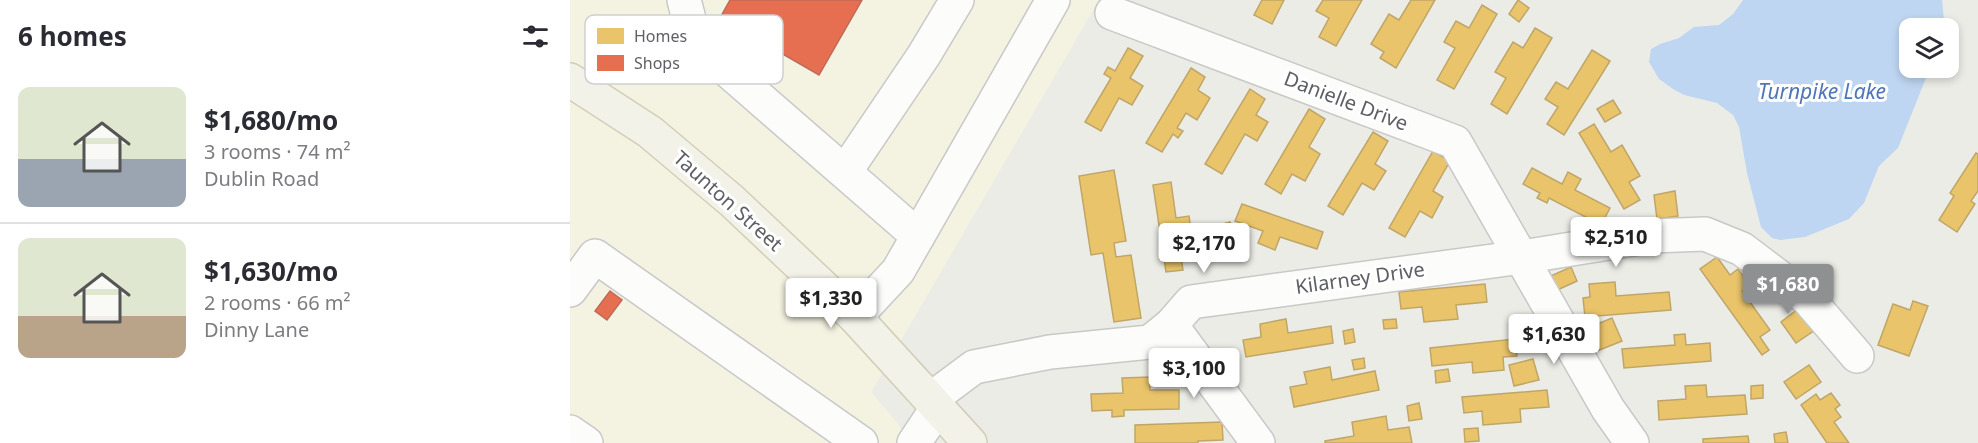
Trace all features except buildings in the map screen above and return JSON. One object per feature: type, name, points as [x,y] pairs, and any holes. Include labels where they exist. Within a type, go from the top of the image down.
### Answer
[{"type":"main road","name":"Taunton Street","points":[[570,80],[658,140],[732,201],[855,317],[970,443]]},
{"type":"street","points":[[684,0],[688,15]]},
{"type":"street","points":[[845,172],[924,55],[957,0]]},
{"type":"street","points":[[855,317],[897,271],[1053,0]]},
{"type":"street","name":"Danielle Drive","points":[[1112,13],[1455,142],[1608,409],[1632,443]]},
{"type":"street","points":[[743,84],[918,236]]},
{"type":"street","name":"Kilarney Drive","points":[[914,443],[935,403],[974,367],[1050,352],[1150,342],[1171,325],[1191,302],[1522,257],[1652,236],[1705,234],[1742,249],[1808,299],[1857,356]]},
{"type":"street","points":[[570,290],[595,256],[861,443]]},
{"type":"street","points":[[1171,325],[1258,443]]},
{"type":"street","points":[[570,432],[586,443]]},
{"type":"shaded area","points":[[570,0],[1099,0],[871,392],[914,443],[570,443]]},
{"type":"water","name":"Turnpike Lake","points":[[1743,0],[1942,0],[1944,18],[1899,18],[1899,78],[1926,78],[1898,148],[1879,166],[1864,203],[1849,219],[1805,237],[1780,240],[1772,238],[1761,227],[1747,173],[1739,127],[1733,115],[1717,103],[1684,95],[1673,89],[1659,79],[1649,62],[1651,49],[1679,38],[1694,27],[1719,25],[1733,14]]}]
